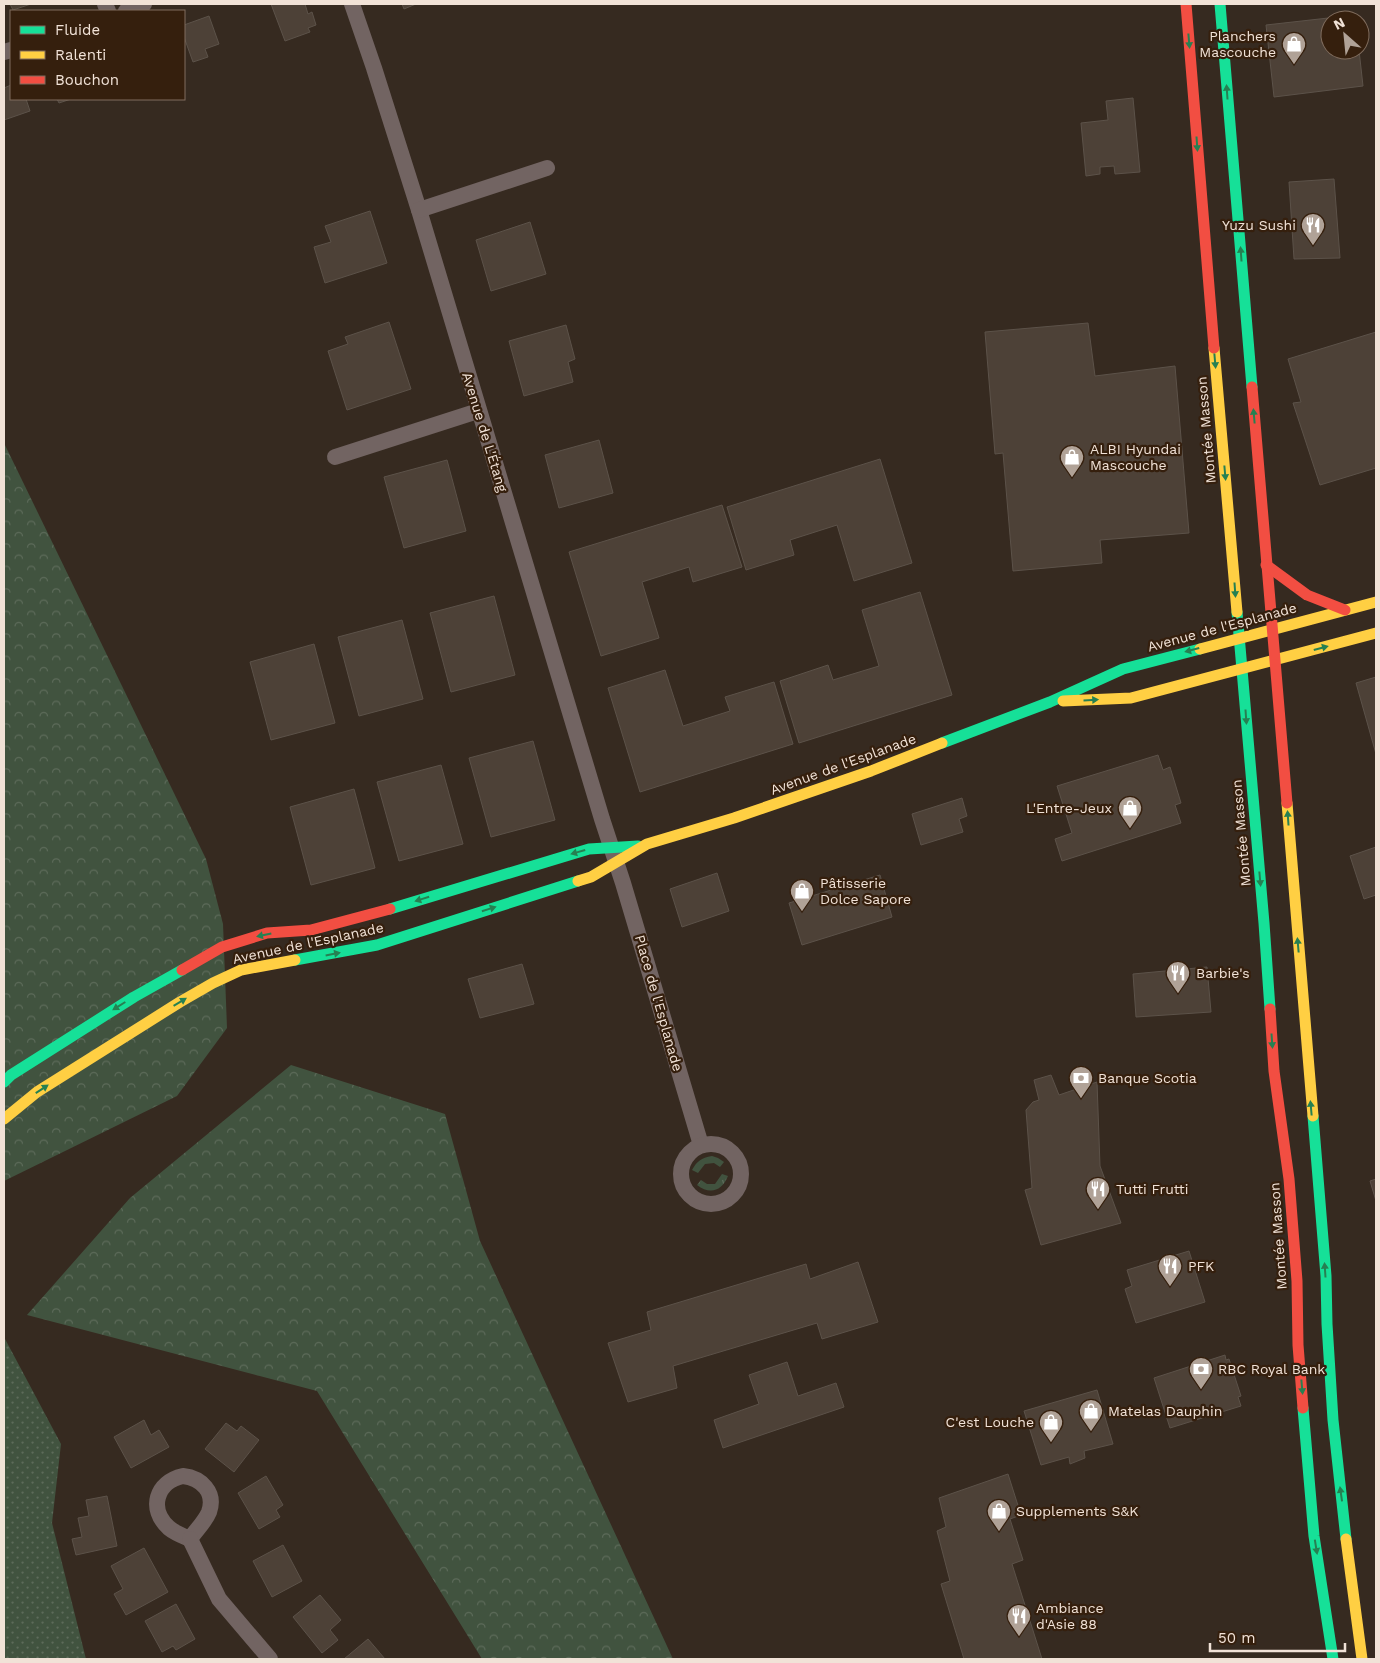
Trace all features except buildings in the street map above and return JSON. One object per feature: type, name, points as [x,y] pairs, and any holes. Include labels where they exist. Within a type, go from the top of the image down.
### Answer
[{"type":"main road","name":"Montée Masson","points":[[1186,4],[1240,638],[1274,1071],[1284,1131],[1290,1192],[1297,1281],[1298,1345],[1314,1536],[1334,1659]]},
{"type":"main road","points":[[1220,4],[1326,1276],[1328,1367],[1337,1467],[1362,1659]]},
{"type":"main road","points":[[1266,565],[1307,595],[1345,610]]},
{"type":"main road","name":"Avenue de l'Esplanade","points":[[4,1119],[37,1092],[180,1002],[241,970],[333,954],[377,944],[590,877],[615,855],[734,818],[871,772],[1050,702],[1123,669],[1376,602]]},
{"type":"main road","name":"Avenue de l'Esplanade","points":[[1050,702],[1131,698],[1376,633]]},
{"type":"main road","name":"Avenue de l'Esplanade","points":[[4,1082],[11,1075],[134,997],[222,947],[267,933],[311,930],[376,913],[589,849],[615,855]]},
{"type":"street","points":[[129,10],[144,4]]},
{"type":"street","name":"Avenue de L'Étang","points":[[352,4],[419,210],[478,411],[605,828],[615,855]]},
{"type":"street","points":[[419,210],[547,168]]},
{"type":"street","points":[[335,457],[478,411]]},
{"type":"street","name":"Place de l'Esplanade","points":[[615,855],[701,1145]]},
{"type":"street","points":[[190,1539],[218,1599],[270,1659]]},
{"type":"green space","points":[[4,443],[206,859],[223,924],[227,1028],[177,1096],[4,1181]]},
{"type":"green space","points":[[291,1065],[445,1114],[480,1241],[673,1659],[482,1659],[317,1391],[27,1315],[130,1198]]},
{"type":"green space","points":[[712,1156],[724,1162],[720,1167],[714,1163],[705,1164],[698,1173],[692,1170],[700,1160]]},
{"type":"green space","points":[[722,1174],[728,1176],[722,1185],[715,1190],[706,1190],[697,1185],[701,1180],[707,1184],[715,1184]]},
{"type":"green space","points":[[4,1337],[61,1444],[52,1523],[86,1659],[4,1659]]},
{"type":"traffic: fast","points":[[1220,4],[1252,387]]},
{"type":"traffic: fast","points":[[1237,612],[1270,1009]]},
{"type":"traffic: fast","points":[[942,743],[1050,702],[1123,669],[1200,649]]},
{"type":"traffic: fast","points":[[390,909],[589,849],[638,846]]},
{"type":"traffic: fast","points":[[295,960],[377,945],[578,881]]},
{"type":"traffic: fast","points":[[4,1082],[11,1075],[134,997],[182,970]]},
{"type":"traffic: fast","points":[[1313,1116],[1326,1276],[1333,1420],[1346,1539]]},
{"type":"traffic: fast","points":[[1303,1408],[1314,1536],[1333,1659]]},
{"type":"traffic: slow","points":[[1214,348],[1237,612]]},
{"type":"traffic: slow","points":[[1200,649],[1376,602]]},
{"type":"traffic: slow","points":[[1063,701],[1131,698],[1376,633]]},
{"type":"traffic: slow","points":[[578,881],[591,877],[647,844],[734,818],[871,771],[942,743]]},
{"type":"traffic: slow","points":[[1287,803],[1313,1116]]},
{"type":"traffic: slow","points":[[4,1119],[37,1092],[213,983],[241,970],[295,960]]},
{"type":"traffic: slow","points":[[1346,1539],[1362,1659]]},
{"type":"traffic: jam","points":[[1186,4],[1214,348]]},
{"type":"traffic: jam","points":[[1252,387],[1287,803]]},
{"type":"traffic: jam","points":[[1266,565],[1307,595],[1345,610]]},
{"type":"traffic: jam","points":[[182,970],[222,947],[267,933],[311,930],[390,909]]},
{"type":"traffic: jam","points":[[1270,1009],[1274,1071],[1289,1179],[1297,1281],[1298,1345],[1303,1408]]},
{"type":"place","name":"Planchers Mascouche","points":[[1294,65]]},
{"type":"place","name":"Yuzu Sushi","points":[[1313,246]]},
{"type":"place","name":"ALBI Hyundai Mascouche","points":[[1072,478]]},
{"type":"place","name":"L'Entre-Jeux","points":[[1130,829]]},
{"type":"place","name":"Pâtisserie Dolce Sapore","points":[[802,912]]},
{"type":"place","name":"Barbie's","points":[[1178,994]]},
{"type":"place","name":"Banque Scotia","points":[[1081,1099]]},
{"type":"place","name":"Tutti Frutti","points":[[1098,1210]]},
{"type":"place","name":"PFK","points":[[1170,1287]]},
{"type":"place","name":"RBC Royal Bank","points":[[1201,1390]]},
{"type":"place","name":"Matelas Dauphin","points":[[1091,1432]]},
{"type":"place","name":"C'est Louche","points":[[1051,1443]]},
{"type":"place","name":"Supplements S&K","points":[[999,1532]]},
{"type":"place","name":"Ambiance d'Asie 88","points":[[1019,1637]]}]
